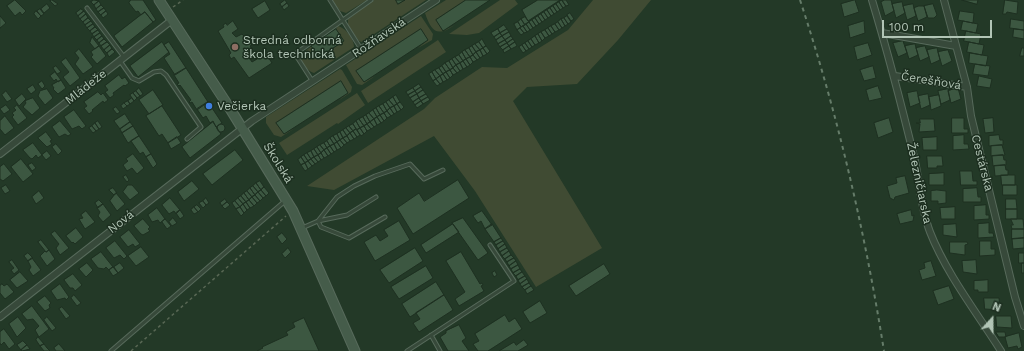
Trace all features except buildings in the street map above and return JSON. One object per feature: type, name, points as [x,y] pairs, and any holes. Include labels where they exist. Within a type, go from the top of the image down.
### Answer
[{"type":"main road","name":"Školská","points":[[159,0],[242,128],[302,228],[355,351]]},
{"type":"street","name":"Rožňavská","points":[[242,128],[436,0]]},
{"type":"street","name":"Železničiarska","points":[[872,0],[895,76],[915,164],[922,209],[930,232],[948,268],[1001,351]]},
{"type":"street","name":"Cestárska","points":[[944,0],[967,87],[970,116],[1015,297],[1024,326]]},
{"type":"street","name":"Mládeže","points":[[0,154],[172,20]]},
{"type":"street","points":[[882,33],[956,46]]},
{"type":"street","name":"Čerešňová","points":[[895,76],[967,87]]},
{"type":"street","name":"Nová","points":[[0,317],[242,128]]},
{"type":"lane","points":[[330,0],[361,50]]},
{"type":"lane","points":[[313,82],[295,54],[342,19],[371,0]]},
{"type":"lane","points":[[87,8],[122,59],[132,78],[138,81],[154,72],[161,71],[166,75],[201,127],[187,138]]},
{"type":"lane","points":[[318,221],[337,197],[354,186],[376,176],[410,164],[424,179],[442,170]]},
{"type":"lane","points":[[302,228],[318,221],[347,215],[376,197]]},
{"type":"lane","points":[[111,351],[286,200]]},
{"type":"lane","points":[[318,221],[321,227],[349,238],[385,217]]},
{"type":"lane","points":[[408,351],[430,335],[514,281],[490,245]]},
{"type":"lane","points":[[430,335],[440,351]]},
{"type":"path","points":[[173,6],[183,0]]},
{"type":"path","points":[[131,351],[292,211]]},
{"type":"green space","points":[[332,0],[367,0],[346,13],[340,11]]},
{"type":"green space","points":[[374,0],[396,0],[399,4],[405,0],[426,0],[362,42],[359,41],[348,27],[348,19]]},
{"type":"green space","points":[[446,0],[466,0],[436,20],[443,31],[440,32],[433,29],[425,13]]},
{"type":"green space","points":[[500,0],[515,0],[518,4],[479,33],[467,35],[449,34]]},
{"type":"green space","points":[[593,0],[651,0],[618,40],[577,84],[527,87],[513,101],[602,248],[536,287],[475,191],[434,136],[334,190],[307,186],[424,109],[435,98],[482,67],[507,68],[568,30]]},
{"type":"green space","points":[[421,16],[433,34],[432,40],[418,48],[428,40],[421,29],[356,71],[364,82],[375,76],[362,85],[357,84],[346,65]]},
{"type":"green space","points":[[338,26],[349,34],[353,41],[354,47],[314,73],[311,72],[306,68],[300,58],[300,55],[312,46],[319,57],[344,41],[336,29]]},
{"type":"green space","points":[[438,40],[446,52],[368,103],[361,91]]},
{"type":"green space","points":[[340,69],[352,87],[351,92],[338,101],[348,93],[341,81],[276,123],[284,134],[295,128],[281,137],[274,135],[266,123],[266,117]]},
{"type":"green space","points":[[357,93],[365,105],[338,124],[337,123],[287,155],[279,143]]},
{"type":"railway","points":[[800,0],[814,43],[849,174],[868,262],[884,351]]},
{"type":"place","name":"Stredná odborná škola technická","points":[[235,47]]},
{"type":"place","name":"Večierka","points":[[209,106]]}]
